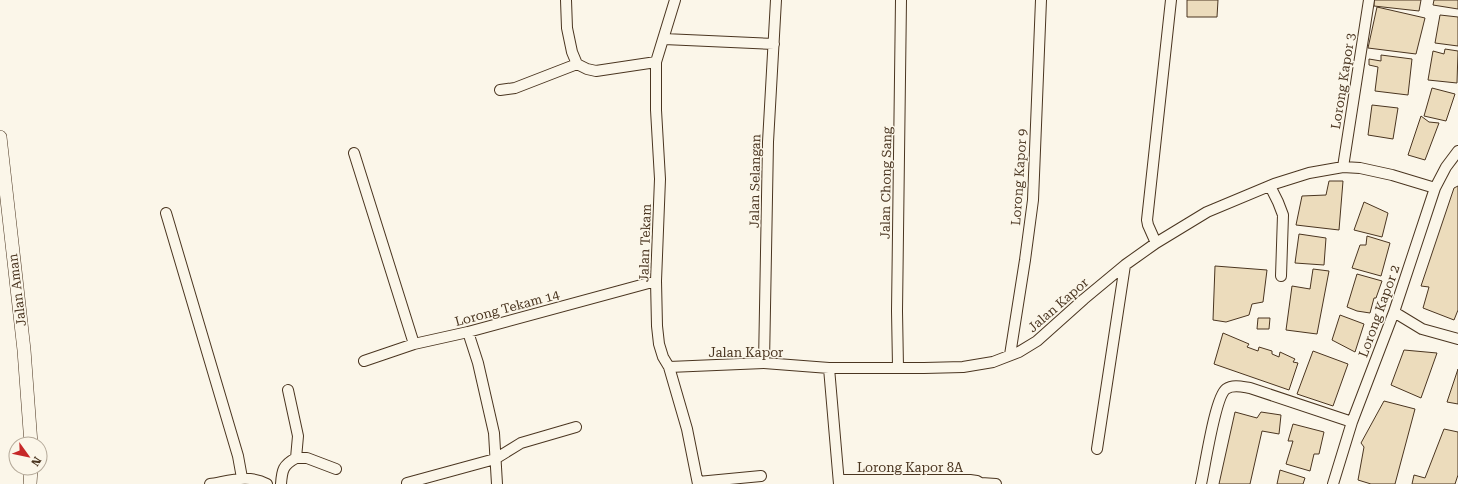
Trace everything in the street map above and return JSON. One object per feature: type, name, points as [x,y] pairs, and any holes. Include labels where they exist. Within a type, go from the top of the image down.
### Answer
[{"type":"street","points":[[566,0],[567,28],[572,52],[577,64],[586,69],[596,71],[656,62]]},
{"type":"street","name":"Jalan Tekam","points":[[674,0],[664,39],[656,62],[656,110],[660,179],[656,281],[659,344],[663,357],[669,367],[687,429],[698,483]]},
{"type":"street","name":"Jalan Selangan","points":[[764,363],[768,142],[776,0]]},
{"type":"street","name":"Jalan Chong Sang","points":[[898,367],[897,310],[901,0]]},
{"type":"street","name":"Lorong Kapor 9","points":[[1010,355],[1033,200],[1041,0]]},
{"type":"street","points":[[1156,243],[1147,220],[1171,0]]},
{"type":"street","name":"Lorong Kapor 3","points":[[1343,167],[1369,0]]},
{"type":"street","points":[[664,39],[774,44]]},
{"type":"street","points":[[500,90],[515,88],[577,64]]},
{"type":"street","name":"Jalan Aman","points":[[0,137],[24,350],[30,436]]},
{"type":"street","name":"Lorong Kapor 2","points":[[1333,484],[1352,422],[1394,312],[1435,188],[1446,166],[1458,151]]},
{"type":"street","points":[[354,153],[414,344]]},
{"type":"street","name":"Jalan Kapor","points":[[669,367],[764,363],[829,368],[963,367],[993,362],[1019,352],[1037,342],[1084,299],[1156,243],[1207,212],[1270,186],[1309,173],[1343,167],[1360,168],[1392,175],[1435,188]]},
{"type":"street","points":[[1270,186],[1283,215],[1281,276]]},
{"type":"street","points":[[166,213],[238,456],[242,478]]},
{"type":"street","points":[[1097,449],[1126,265]]},
{"type":"street","name":"Lorong Tekam 14","points":[[364,361],[414,344],[468,332],[656,281]]},
{"type":"street","points":[[1394,312],[1422,329],[1458,339]]},
{"type":"street","points":[[468,332],[478,363],[494,433],[497,484]]},
{"type":"street","points":[[829,368],[839,482]]},
{"type":"street","points":[[1201,484],[1216,411],[1220,398],[1224,391],[1228,388],[1233,386],[1250,388],[1352,422]]},
{"type":"street","points":[[288,390],[298,436],[296,458]]},
{"type":"street","points":[[407,483],[495,459],[521,443],[576,427]]},
{"type":"street","points":[[281,484],[282,474],[287,463],[296,458],[307,458],[336,470]]},
{"type":"street","points":[[698,483],[761,476]]},
{"type":"street","points":[[210,484],[242,478],[260,481],[267,484]]},
{"type":"street","name":"Lorong Kapor 8A","points":[[839,482],[970,480],[977,481],[981,484],[996,484]]},
{"type":"building","points":[[1187,0],[1218,0],[1217,17],[1187,17]]},
{"type":"building","points":[[1374,0],[1421,0],[1419,11],[1374,6]]},
{"type":"building","points":[[1434,0],[1458,0],[1458,9],[1433,5]]},
{"type":"building","points":[[1377,7],[1425,18],[1416,54],[1368,48]]},
{"type":"building","points":[[1440,15],[1458,17],[1458,46],[1435,43]]},
{"type":"building","points":[[1445,49],[1458,51],[1457,83],[1428,80],[1433,51],[1444,54]]},
{"type":"building","points":[[1381,55],[1412,59],[1408,95],[1375,91],[1378,67],[1369,65],[1369,59],[1381,61]]},
{"type":"building","points":[[1432,88],[1455,94],[1446,121],[1424,116]]},
{"type":"building","points":[[1372,105],[1398,108],[1393,139],[1368,135]]},
{"type":"building","points":[[1421,116],[1429,122],[1439,123],[1425,160],[1408,155]]},
{"type":"building","points":[[1329,181],[1343,181],[1339,230],[1296,225],[1302,196],[1326,195]]},
{"type":"building","points":[[1458,186],[1458,310],[1454,320],[1423,308],[1429,287],[1421,286],[1454,188]]},
{"type":"building","points":[[1364,202],[1388,213],[1382,237],[1354,230]]},
{"type":"building","points":[[1299,234],[1326,238],[1324,265],[1295,263]]},
{"type":"building","points":[[1367,236],[1390,243],[1381,276],[1352,268],[1360,245],[1366,245]]},
{"type":"building","points":[[1215,266],[1267,270],[1263,302],[1252,304],[1249,315],[1226,322],[1213,320]]},
{"type":"building","points":[[1313,269],[1329,271],[1317,334],[1286,330],[1292,286],[1310,289]]},
{"type":"building","points":[[1357,274],[1382,281],[1376,298],[1374,298],[1370,313],[1357,311],[1347,307]]},
{"type":"building","points":[[1340,315],[1364,324],[1355,352],[1332,340]]},
{"type":"building","points":[[1258,318],[1270,318],[1269,329],[1257,329]]},
{"type":"building","points":[[1223,333],[1249,344],[1247,347],[1258,351],[1259,347],[1272,351],[1272,354],[1279,357],[1280,352],[1295,359],[1293,362],[1298,363],[1289,390],[1214,364]]},
{"type":"building","points":[[1404,350],[1437,353],[1421,398],[1391,385]]},
{"type":"building","points":[[1313,351],[1348,364],[1333,406],[1297,394]]},
{"type":"building","points":[[1458,369],[1458,404],[1447,402]]},
{"type":"building","points":[[1384,401],[1415,409],[1395,484],[1371,484],[1358,480],[1364,447],[1361,443]]},
{"type":"building","points":[[1235,412],[1257,418],[1261,412],[1281,415],[1279,434],[1262,431],[1250,484],[1219,484]]},
{"type":"building","points":[[1293,424],[1324,432],[1319,454],[1314,454],[1310,471],[1286,464],[1293,441],[1288,441]]},
{"type":"building","points":[[1444,429],[1458,432],[1458,475],[1455,484],[1412,484],[1414,475],[1425,478]]},
{"type":"building","points":[[1280,470],[1305,478],[1303,484],[1277,484]]}]
